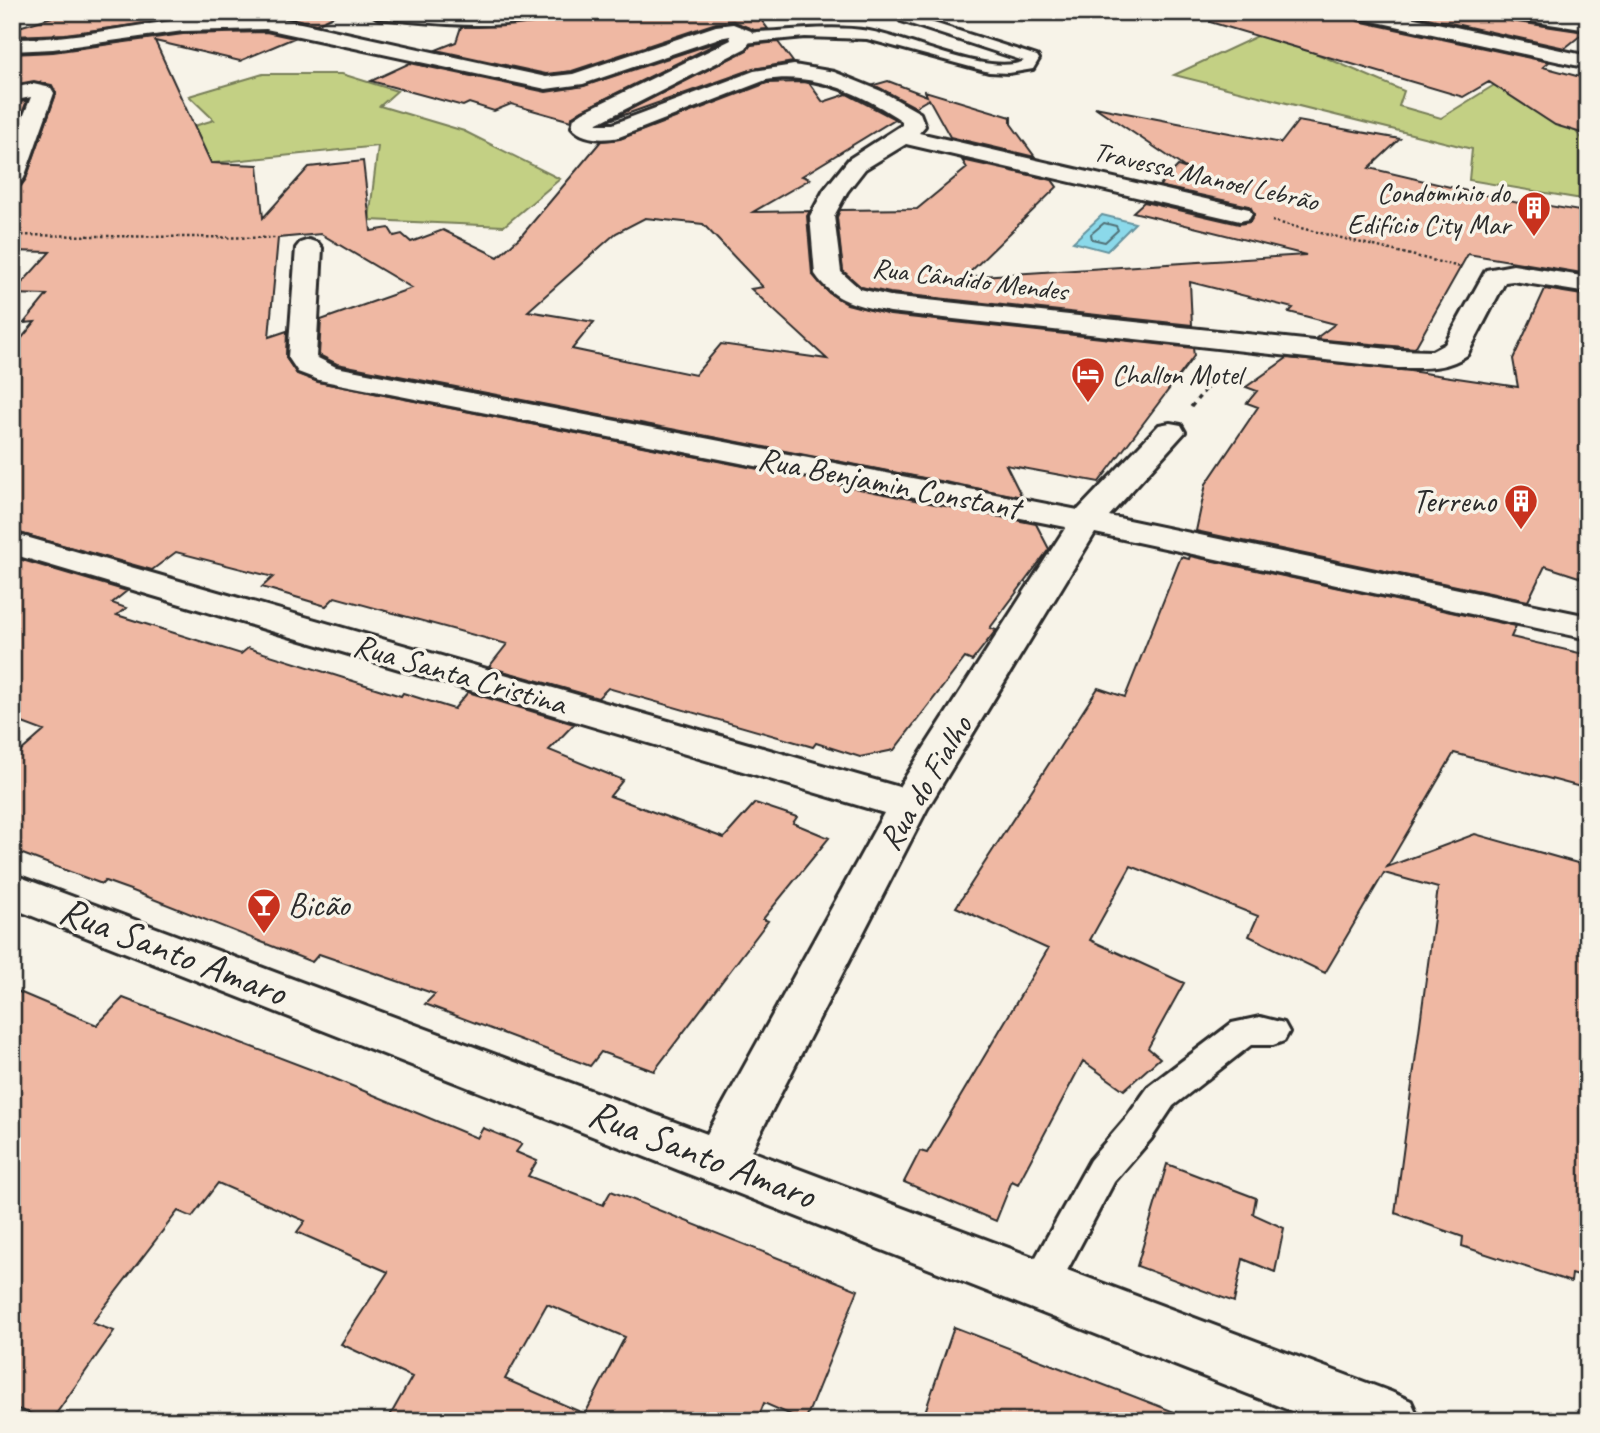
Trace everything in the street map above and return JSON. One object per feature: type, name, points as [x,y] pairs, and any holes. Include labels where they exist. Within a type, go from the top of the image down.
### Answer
[{"type":"street","points":[[91,37],[113,22],[152,12]]},
{"type":"street","points":[[378,12],[461,19],[514,19],[550,12]]},
{"type":"street","points":[[1359,12],[1588,62]]},
{"type":"street","points":[[1511,12],[1588,23]]},
{"type":"street","points":[[12,45],[198,22],[248,21],[287,26],[546,83],[584,77],[725,30],[739,32],[744,35],[744,39],[591,117],[582,123],[583,127],[604,133],[619,130],[761,75],[802,71],[849,85],[896,106],[912,118],[914,126],[903,136]]},
{"type":"street","points":[[12,95],[33,90],[43,93],[12,178]]},
{"type":"street","name":"Travessa Manoel Lebrão","points":[[903,136],[1240,214]]},
{"type":"street","name":"Rua Cândido Mendes","points":[[903,136],[857,164],[836,190],[822,216],[828,274],[851,295],[890,304],[940,310],[1398,359],[1446,357],[1457,349],[1495,276]]},
{"type":"street","name":"Rua Benjamin Constant","points":[[309,248],[302,357],[316,371],[1086,521],[1588,628]]},
{"type":"street","points":[[1495,276],[1513,273],[1588,285]]},
{"type":"street","name":"Rua do Fialho","points":[[719,1161],[909,805],[1086,521],[1170,432]]},
{"type":"street","name":"Rua Santa Cristina","points":[[12,543],[909,805]]},
{"type":"street","name":"Rua Santo Amaro","points":[[12,890],[1391,1421]]},
{"type":"lane","points":[[744,39],[826,34],[867,35],[1000,71],[1028,66],[1032,59],[906,18],[912,12]]},
{"type":"lane","points":[[1040,1285],[1102,1171],[1139,1128],[1161,1096],[1243,1032],[1273,1032]]},
{"type":"path","name":"Travessa Manoel Lebrão","points":[[1240,214],[1495,276]]},
{"type":"path","points":[[12,235],[292,238],[301,240],[309,248]]},
{"type":"path","points":[[1170,432],[1244,343]]},
{"type":"green space","points":[[1266,32],[1404,91],[1399,106],[1441,118],[1504,79],[1537,88],[1588,145],[1588,200],[1469,180],[1472,149],[1174,75]]},
{"type":"green space","points":[[263,74],[342,74],[397,91],[380,106],[464,131],[560,179],[504,226],[369,220],[378,146],[175,167],[161,136],[214,120],[189,96]]},
{"type":"water","points":[[1102,215],[1135,223],[1107,251],[1073,242]]},
{"type":"building","points":[[69,12],[342,12],[316,24],[287,17],[224,13],[65,34],[12,36],[12,29]]},
{"type":"building","points":[[561,12],[755,12],[768,29],[754,30],[733,21],[716,23],[572,71],[546,74],[436,50],[456,42],[461,27],[535,23],[558,19]]},
{"type":"building","points":[[1211,12],[1347,12],[1358,21],[1549,62],[1543,67],[1588,79],[1588,135],[1555,125],[1489,82],[1463,97],[1210,22]]},
{"type":"building","points":[[1400,12],[1488,12],[1501,14],[1511,21],[1585,32],[1565,48]]},
{"type":"building","points":[[266,32],[294,38],[240,61],[155,41],[211,163],[258,165],[263,218],[309,167],[363,161],[371,231],[389,228],[394,236],[402,234],[411,242],[443,230],[498,257],[522,235],[601,141],[620,139],[767,83],[809,83],[823,102],[847,94],[895,119],[802,176],[810,179],[753,212],[810,211],[807,216],[812,274],[829,293],[847,304],[890,315],[1193,348],[1194,356],[1099,482],[1006,465],[1022,497],[337,364],[319,355],[321,320],[412,288],[321,234],[278,238],[269,337],[287,331],[286,358],[297,374],[318,382],[1036,524],[1049,549],[990,628],[996,630],[972,661],[965,658],[894,750],[860,757],[816,743],[813,747],[608,688],[598,698],[489,667],[507,644],[335,597],[326,606],[262,587],[273,577],[176,552],[152,570],[12,531],[12,350],[35,322],[24,323],[47,295],[12,294],[50,252],[12,251],[12,187],[21,186],[26,179],[56,94],[52,85],[34,81],[12,85],[12,54],[53,52],[183,34]],"holes":[[[645,218],[703,224],[763,287],[751,289],[827,359],[721,344],[695,375],[572,349],[594,322],[528,311],[616,233]]]},
{"type":"building","points":[[726,39],[582,110],[573,116],[571,121],[511,104],[494,111],[469,103],[463,106],[371,81],[410,63],[546,92],[584,86]]},
{"type":"building","points":[[778,42],[793,62],[753,69],[607,121],[747,50],[751,45]]},
{"type":"building","points":[[888,81],[927,96],[925,91],[1011,117],[1011,124],[1035,157],[950,137],[929,99],[915,107],[874,85]]},
{"type":"building","points":[[27,101],[12,138],[12,103]]},
{"type":"building","points":[[1095,107],[1281,143],[1298,121],[1400,139],[1369,168],[1518,203],[1520,201],[1579,211],[1588,192],[1588,274],[1468,254],[1415,348],[1315,339],[1335,324],[1289,312],[1293,308],[1190,282],[1192,325],[890,293],[861,287],[843,271],[837,217],[840,210],[917,209],[967,168],[962,160],[1052,180],[1057,187],[965,277],[1306,255],[1133,212],[1144,202],[1239,224],[1250,222],[1254,215],[1250,206],[1159,186],[1178,166],[1187,169]]},
{"type":"building","points":[[1545,289],[1588,296],[1588,580],[1545,566],[1528,601],[1196,531],[1206,484],[1258,407],[1247,403],[1257,391],[1246,387],[1287,358],[1410,371],[1518,387],[1513,359]]},
{"type":"building","points":[[1190,556],[1516,626],[1511,637],[1588,655],[1588,789],[1454,753],[1387,867],[1475,834],[1588,866],[1588,1279],[1572,1274],[1571,1282],[1462,1246],[1463,1237],[1395,1213],[1438,888],[1384,873],[1325,973],[1249,936],[1258,916],[1131,866],[1090,940],[1184,983],[1148,1048],[1160,1058],[1124,1090],[1083,1061],[1018,1184],[1012,1181],[996,1221],[904,1182],[920,1151],[927,1153],[1048,949],[956,907],[1098,688],[1125,697],[1181,557],[1189,559]]},
{"type":"building","points":[[12,557],[127,591],[112,603],[126,608],[117,615],[241,654],[248,648],[401,696],[403,693],[454,709],[468,692],[574,724],[549,750],[623,780],[610,796],[724,838],[755,803],[797,817],[793,823],[829,838],[763,919],[768,921],[654,1071],[601,1052],[590,1066],[425,1004],[435,994],[319,954],[312,962],[133,891],[105,881],[102,884],[12,850],[12,759],[44,731],[12,719]]},
{"type":"building","points":[[12,989],[97,1025],[123,998],[328,1076],[477,1138],[483,1128],[522,1144],[516,1152],[537,1161],[528,1176],[603,1205],[611,1191],[858,1290],[805,1421],[764,1403],[757,1421],[387,1421],[412,1377],[341,1344],[388,1272],[297,1232],[305,1221],[218,1183],[192,1217],[178,1211],[92,1323],[114,1331],[51,1421],[12,1407]],"holes":[[[547,1304],[625,1337],[585,1414],[505,1379]]]},
{"type":"building","points":[[1167,1164],[1256,1198],[1253,1214],[1284,1228],[1275,1272],[1243,1259],[1234,1302],[1137,1266]]},
{"type":"building","points":[[954,1327],[1190,1418],[1189,1421],[922,1421]]},
{"type":"place","name":"Condomínio do Edifício City Mar","points":[[1534,238]]},
{"type":"place","name":"Challon Motel","points":[[1088,404]]},
{"type":"place","name":"Terreno","points":[[1521,531]]},
{"type":"place","name":"Bicão","points":[[264,935]]}]
